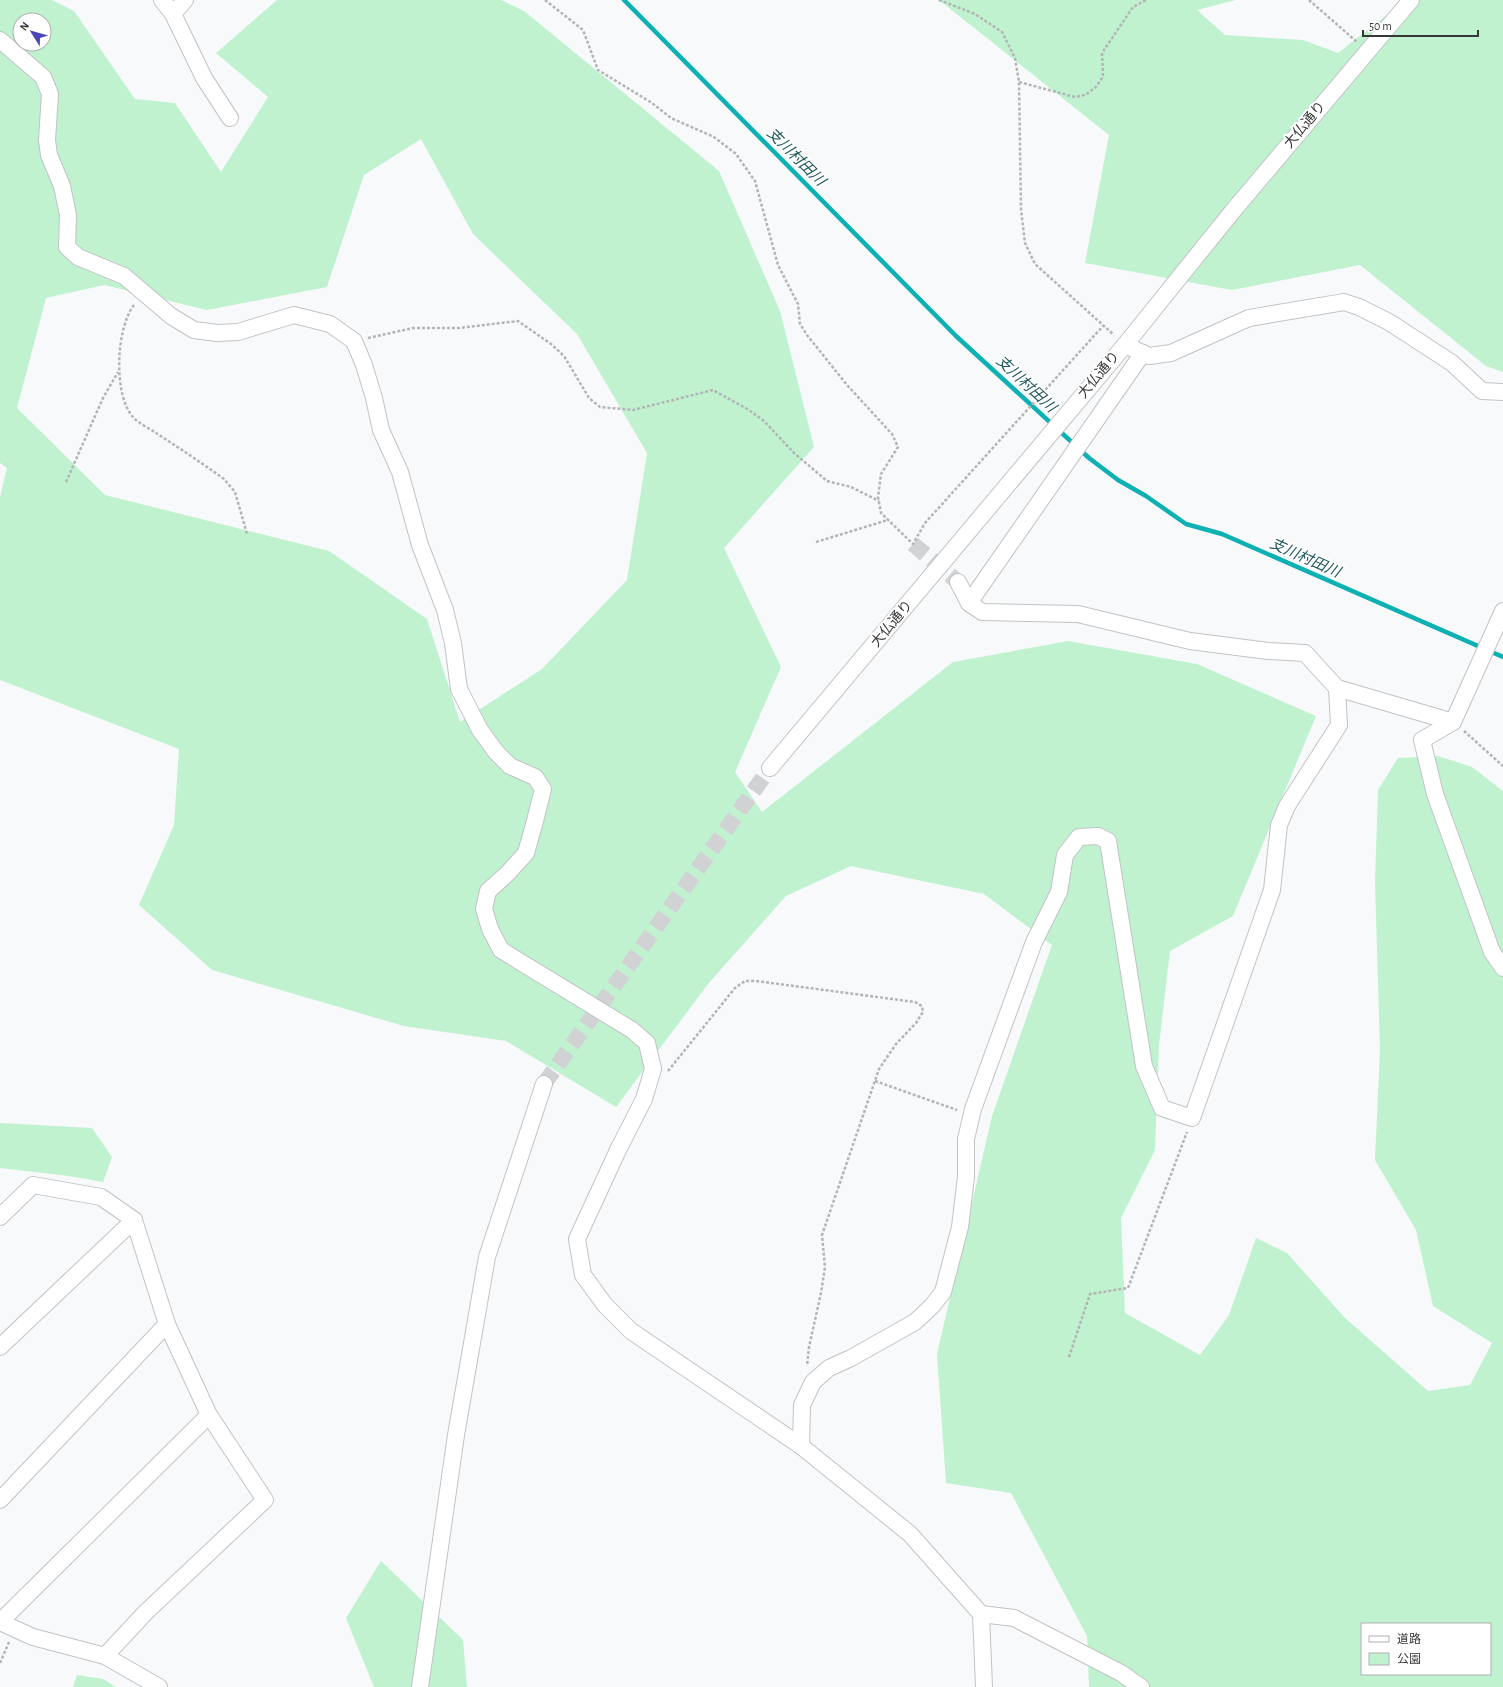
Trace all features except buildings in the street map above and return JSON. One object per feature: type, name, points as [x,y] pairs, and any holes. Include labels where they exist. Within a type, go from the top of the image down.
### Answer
[{"type":"street","points":[[162,0],[173,14],[204,78],[230,118]]},
{"type":"street","points":[[173,14],[184,0]]},
{"type":"street","name":"大仏通り","points":[[770,768],[1125,345],[1232,212],[1411,0]]},
{"type":"street","points":[[0,40],[43,77],[50,94],[47,140],[49,155],[62,186],[68,215],[67,247],[78,257],[124,276],[171,316],[194,330],[217,333],[238,332],[294,315],[330,324],[354,341],[364,365],[374,398],[381,430],[400,472],[420,545],[445,610],[453,643],[459,689],[480,730],[496,752],[510,766],[535,777],[543,789],[526,853],[507,874],[488,891],[484,909],[490,929],[501,950],[632,1030],[647,1043],[653,1069],[644,1099],[618,1150],[577,1239],[583,1275],[605,1306],[631,1331],[801,1446],[910,1534],[981,1614],[984,1687]]},
{"type":"street","points":[[1125,345],[1149,356],[1171,353],[1249,318],[1344,302],[1359,306],[1389,322],[1452,363],[1482,391],[1503,392]]},
{"type":"street","points":[[968,603],[1143,353]]},
{"type":"street","points":[[958,582],[968,603],[982,612],[1078,614],[1190,641],[1268,651],[1305,653],[1337,688],[1454,722]]},
{"type":"street","points":[[1503,610],[1454,722],[1422,740],[1438,801],[1492,952],[1503,968]]},
{"type":"street","points":[[801,1446],[802,1405],[813,1382],[830,1368],[851,1358],[915,1322],[932,1306],[943,1292],[960,1227],[966,1176],[966,1139],[972,1116],[1034,942],[1059,892],[1065,855],[1079,837],[1098,836],[1108,841],[1144,1066],[1162,1108],[1192,1118],[1272,890],[1279,825],[1287,806],[1339,725],[1337,688]]},
{"type":"street","points":[[420,1687],[456,1435],[487,1257],[544,1084]]},
{"type":"street","points":[[0,1217],[33,1185],[101,1197],[134,1220],[167,1324],[209,1415],[265,1500],[183,1576],[105,1656]]},
{"type":"street","points":[[0,1346],[134,1220]]},
{"type":"street","points":[[3,1490],[167,1324]]},
{"type":"street","points":[[159,1687],[105,1656],[33,1637],[5,1624],[209,1415]]},
{"type":"street","points":[[981,1614],[1014,1618],[1121,1673],[1141,1687]]},
{"type":"path","points":[[545,0],[583,30],[598,70],[652,102],[670,118],[714,137],[736,154],[755,181],[778,265],[798,304],[800,324],[847,385],[892,434],[898,447],[881,474],[878,497],[881,513],[913,544],[925,523],[1103,326]]},
{"type":"path","points":[[939,0],[975,14],[1002,32],[1015,58],[1019,82],[1021,210],[1025,243],[1036,264],[1125,345]]},
{"type":"path","points":[[1019,82],[1075,97],[1086,95],[1095,88],[1103,76],[1102,53],[1133,7],[1146,0]]},
{"type":"path","points":[[1309,0],[1367,51]]},
{"type":"path","points":[[144,292],[131,308],[124,327],[119,352],[119,371],[125,401],[133,417],[224,479],[236,492],[247,534]]},
{"type":"path","points":[[354,341],[413,328],[459,328],[518,321],[551,344],[564,356],[589,398],[600,408],[632,410],[702,391],[713,390],[749,410],[764,421],[794,453],[826,481],[851,487],[879,501]]},
{"type":"path","points":[[66,482],[103,398],[119,371]]},
{"type":"path","points":[[816,542],[889,520]]},
{"type":"path","points":[[1454,722],[1503,766]]},
{"type":"path","points":[[664,1076],[735,988],[745,981],[756,981],[915,1002],[922,1006],[923,1012],[916,1023],[896,1044],[879,1069],[822,1235],[825,1267],[809,1347],[806,1376],[810,1388]]},
{"type":"path","points":[[875,1081],[972,1116]]},
{"type":"path","points":[[1069,1356],[1090,1294],[1128,1288],[1192,1118]]},
{"type":"path","points":[[0,1663],[5,1624]]},
{"type":"green space","points":[[0,0],[52,0],[74,11],[135,99],[175,103],[221,172],[268,97],[216,53],[277,0],[501,0],[524,11],[719,171],[780,311],[814,447],[724,548],[781,667],[735,772],[762,812],[953,662],[1068,641],[1197,664],[1316,716],[1233,916],[1170,951],[1159,1045],[1155,1150],[1121,1218],[1125,1313],[1200,1355],[1229,1315],[1256,1238],[1287,1253],[1345,1318],[1428,1391],[1470,1385],[1492,1343],[1433,1306],[1416,1230],[1375,1160],[1380,1050],[1375,882],[1378,790],[1398,758],[1438,756],[1472,767],[1503,791],[1503,1687],[1089,1687],[1087,1636],[1011,1493],[946,1483],[937,1354],[992,1116],[1052,945],[984,894],[851,866],[786,896],[708,984],[616,1107],[506,1041],[404,1026],[212,970],[139,905],[174,825],[179,749],[0,680],[0,497],[7,468],[0,463]],"holes":[[[421,139],[473,234],[577,334],[647,453],[627,580],[542,669],[460,722],[427,619],[329,551],[105,495],[17,408],[46,298],[104,285],[207,310],[327,287],[364,175]]]},
{"type":"green space","points":[[939,0],[1236,0],[1197,10],[1225,35],[1303,40],[1338,53],[1406,0],[1503,0],[1503,372],[1486,366],[1360,265],[1232,290],[1085,263],[1109,135]]},
{"type":"green space","points":[[0,1123],[92,1128],[112,1157],[103,1182],[69,1176],[0,1168]]},
{"type":"green space","points":[[381,1561],[463,1640],[467,1687],[374,1687],[346,1618]]},
{"type":"green space","points":[[77,1675],[103,1679],[116,1687],[73,1687]]},
{"type":"waterway","name":"支川村田川","points":[[624,0],[956,336],[1089,458],[1118,480],[1146,496],[1186,524],[1222,534],[1503,657]]},
{"type":"tunnel","points":[[913,544],[958,582]]},
{"type":"tunnel","points":[[544,1084],[770,768]]}]
